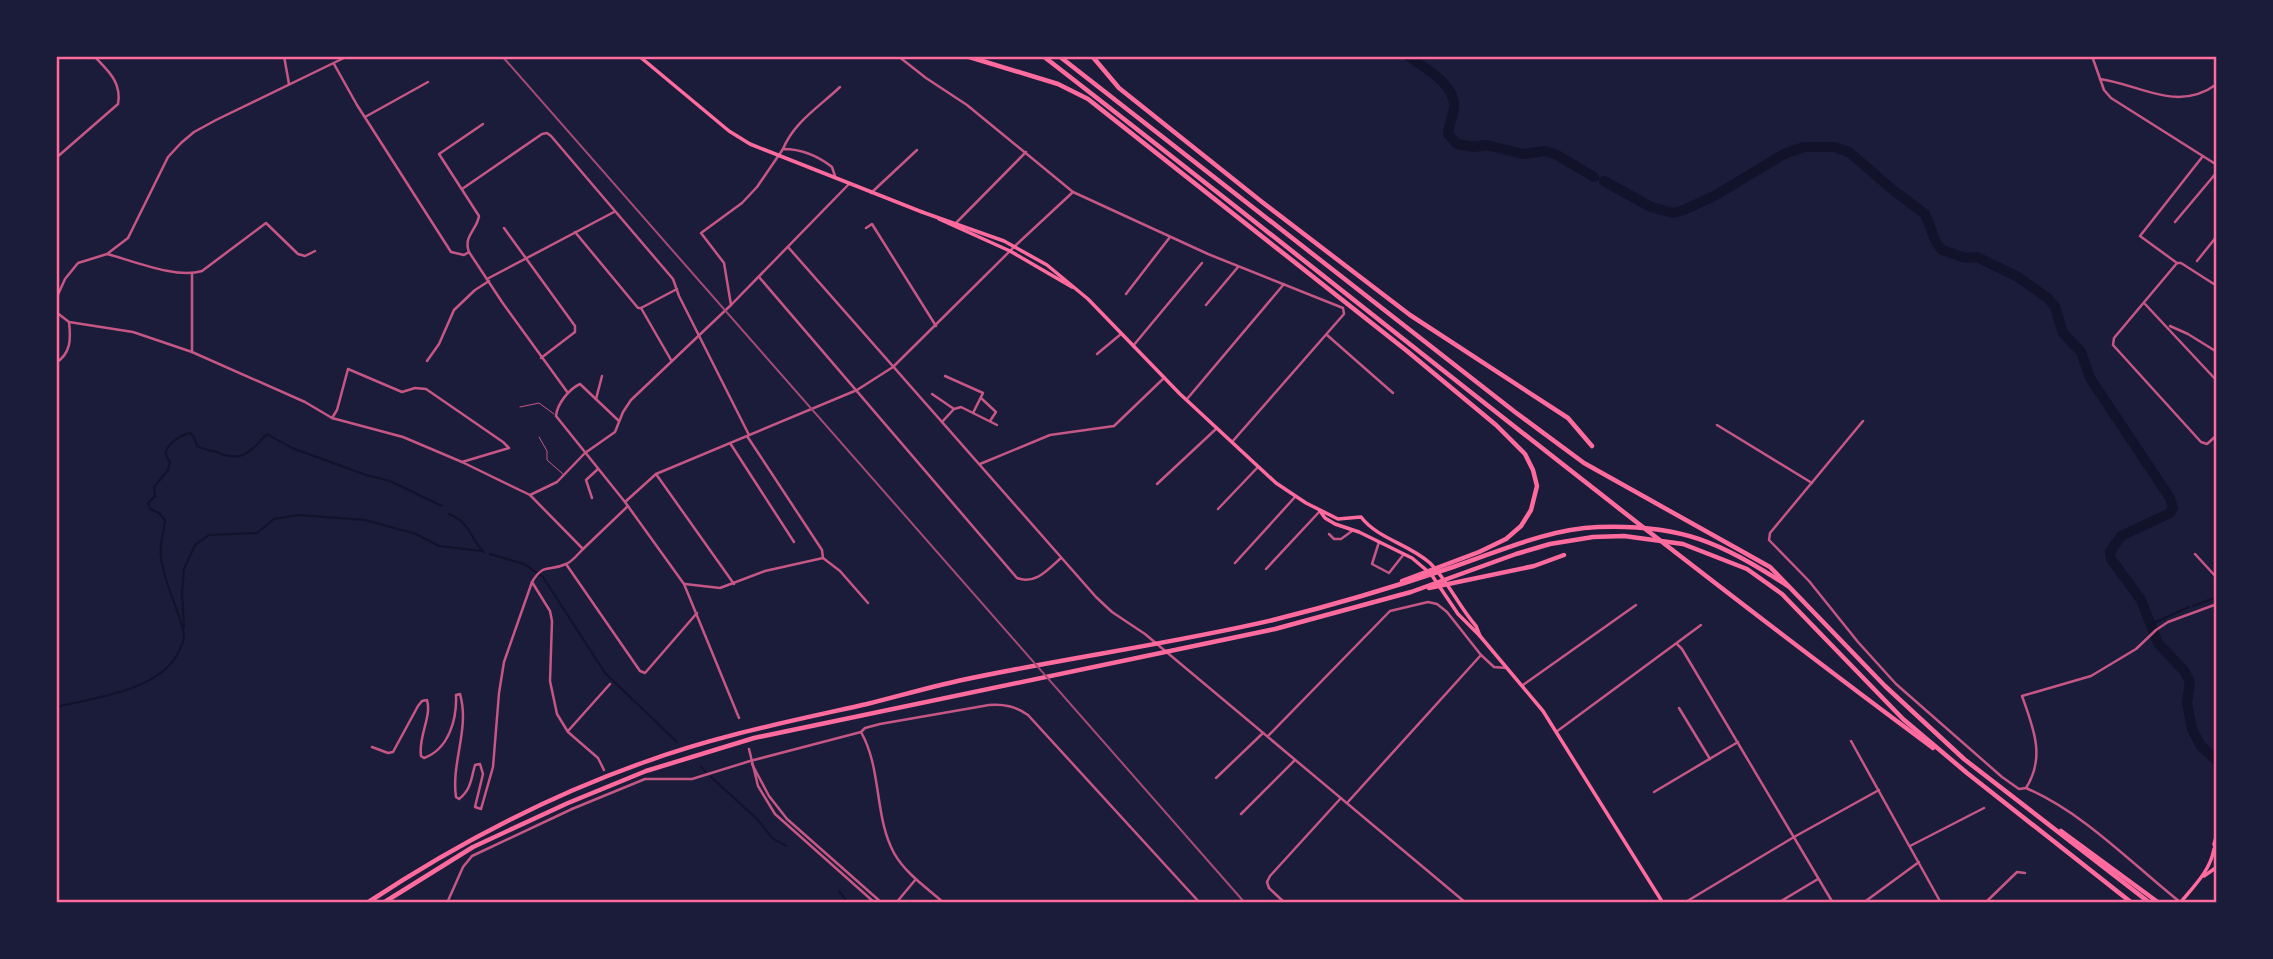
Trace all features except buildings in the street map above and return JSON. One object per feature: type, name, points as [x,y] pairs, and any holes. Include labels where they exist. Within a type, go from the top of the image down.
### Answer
[{"type":"highway","points":[[966,56],[1058,84],[1088,99],[1407,351],[1496,425],[1525,454],[1534,470],[1536,486],[1531,510],[1521,526],[1506,539],[1479,552],[1369,595]]},
{"type":"highway","points":[[1043,56],[1608,500],[2132,903]]},
{"type":"highway","points":[[1059,56],[1563,448],[1609,478],[1770,567],[1885,686],[1964,758],[2150,903]]},
{"type":"highway","points":[[1092,56],[1119,88],[1262,202],[1410,315],[1568,418],[1592,446]]},
{"type":"highway","points":[[367,903],[470,839],[563,794],[643,762],[750,729],[962,680],[1212,633],[1369,595],[1547,535],[1592,528],[1658,528],[1715,543],[1788,586]]},
{"type":"highway","points":[[1411,592],[1516,554],[1550,544],[1593,537],[1658,539],[1714,554],[1747,569],[1782,594],[1903,719],[1967,774]]},
{"type":"highway","points":[[383,903],[473,847],[568,803],[658,767],[754,738],[1275,629],[1411,592],[1515,571],[1564,555]]},
{"type":"highway","points":[[2037,816],[2159,903]]},
{"type":"highway","points":[[2114,890],[2124,903]]},
{"type":"main road","points":[[639,56],[732,133],[777,156],[1015,246],[1047,265],[1077,290],[1258,467],[1295,497],[1338,519],[1350,520],[1359,516],[1365,525],[1431,564],[1476,626],[1480,636]]},
{"type":"main road","points":[[955,224],[1010,251],[1077,290]]},
{"type":"main road","points":[[1320,511],[1325,518],[1403,553],[1423,565],[1431,574],[1455,610],[1543,711],[1663,903]]},
{"type":"main road","points":[[1350,520],[1351,530]]},
{"type":"main road","points":[[1359,532],[1365,525]]},
{"type":"main road","points":[[2180,903],[2211,862],[2217,834]]},
{"type":"main road","points":[[2214,849],[2217,854]]},
{"type":"main road","points":[[2202,877],[2217,867]]},
{"type":"street","points":[[56,158],[118,104],[119,86],[114,76],[94,56]]},
{"type":"street","points":[[284,56],[289,86]]},
{"type":"street","points":[[56,299],[65,279],[78,263],[107,254],[128,238],[168,157],[194,132],[348,56]]},
{"type":"street","points":[[898,56],[959,99],[1073,192],[1238,267],[1345,311],[1232,442]]},
{"type":"street","points":[[2092,56],[2104,90],[2111,98],[2217,165]]},
{"type":"street","points":[[334,64],[452,252],[464,255],[469,252]]},
{"type":"street","points":[[2100,79],[2173,98],[2192,97],[2217,84]]},
{"type":"street","points":[[365,117],[428,82]]},
{"type":"street","points":[[731,305],[724,263],[701,233],[742,203],[757,187],[783,149],[789,134],[840,87]]},
{"type":"street","points":[[483,124],[439,154],[479,216],[478,223],[468,238],[469,252],[568,393]]},
{"type":"street","points":[[462,189],[547,133],[673,279],[748,436],[822,550],[823,558],[840,571],[868,603]]},
{"type":"street","points":[[783,149],[805,152],[826,162],[834,170],[835,179]]},
{"type":"street","points":[[871,193],[917,150]]},
{"type":"street","points":[[955,224],[1026,152]]},
{"type":"street","points":[[2203,156],[2140,236],[2177,263],[2217,286]]},
{"type":"street","points":[[2175,222],[2217,172]]},
{"type":"street","points":[[530,495],[557,482],[586,453],[615,432],[631,400],[731,305],[849,184]]},
{"type":"street","points":[[372,747],[388,753],[393,752],[418,706],[427,700],[428,713],[420,749],[424,758],[429,756],[436,751],[452,726],[456,695],[460,694],[464,731],[456,769],[456,797],[459,799],[466,794],[478,763],[483,774],[475,807],[481,809],[493,767],[504,662],[532,582],[540,570],[566,564],[656,474],[857,390],[893,367],[1073,192]]},
{"type":"street","points":[[427,361],[439,344],[454,310],[475,290],[525,258],[615,212]]},
{"type":"street","points":[[107,254],[170,271],[192,274],[202,271],[267,223],[298,254],[305,256],[315,251]]},
{"type":"street","points":[[866,228],[872,224],[936,326]]},
{"type":"street","points":[[504,228],[575,326],[575,332],[541,358]]},
{"type":"street","points":[[575,232],[634,305],[641,308],[672,361]]},
{"type":"street","points":[[2197,261],[2217,236]]},
{"type":"street","points":[[1126,294],[1170,237]]},
{"type":"street","points":[[788,247],[1104,604],[1145,634],[1466,903]]},
{"type":"street","points":[[1133,346],[1202,262]]},
{"type":"street","points":[[2177,263],[2113,342],[2115,348],[2201,442],[2207,444],[2217,435]]},
{"type":"street","points":[[1206,305],[1238,267]]},
{"type":"street","points":[[192,274],[192,352]]},
{"type":"street","points":[[759,277],[1017,578],[1034,579],[1062,558]]},
{"type":"street","points":[[1187,400],[1284,284]]},
{"type":"street","points":[[641,308],[677,289]]},
{"type":"street","points":[[2144,303],[2217,381]]},
{"type":"street","points":[[56,312],[69,322],[133,332],[192,352],[305,402],[332,418],[403,438],[462,462],[530,495],[583,549]]},
{"type":"street","points":[[56,363],[68,351],[69,322]]},
{"type":"street","points":[[2167,325],[2189,334],[2217,352]]},
{"type":"street","points":[[1097,354],[1121,334]]},
{"type":"street","points":[[1326,334],[1393,393]]},
{"type":"street","points":[[332,418],[337,410],[348,369],[402,392],[422,388],[509,448],[462,462]]},
{"type":"street","points":[[596,399],[602,376]]},
{"type":"street","points":[[945,376],[983,393],[973,413]]},
{"type":"street","points":[[979,465],[1050,435],[1114,426],[1164,378]]},
{"type":"street","points":[[620,421],[580,384],[568,393],[556,411],[556,416],[627,504],[684,584],[739,718]]},
{"type":"street","points":[[932,394],[954,409]]},
{"type":"street","points":[[981,398],[996,412],[990,421]]},
{"type":"street","points":[[942,422],[954,409],[961,407],[998,425]]},
{"type":"street","points":[[1863,421],[1770,533],[1769,540],[1809,581],[1896,684],[2002,777],[2019,789],[2026,788],[2049,798],[2180,903]]},
{"type":"street","points":[[1717,425],[1812,483]]},
{"type":"street","points":[[1157,484],[1217,428]]},
{"type":"street","points":[[730,443],[794,542]]},
{"type":"street","points":[[1218,509],[1258,467]]},
{"type":"street","points":[[592,498],[586,480],[599,469]]},
{"type":"street","points":[[656,474],[734,584]]},
{"type":"street","points":[[1235,563],[1295,497]]},
{"type":"street","points":[[1266,569],[1320,511]]},
{"type":"street","points":[[1329,534],[1334,539],[1341,539],[1351,530]]},
{"type":"street","points":[[1379,542],[1372,564],[1389,573],[1403,553]]},
{"type":"street","points":[[2194,554],[2217,579]]},
{"type":"street","points":[[684,584],[720,588],[765,571],[823,558]]},
{"type":"street","points":[[566,564],[640,671],[645,673],[696,613]]},
{"type":"street","points":[[532,582],[550,611],[552,621],[550,681],[557,713],[568,732],[598,758],[604,770]]},
{"type":"street","points":[[1267,736],[1390,611],[1428,602],[1437,604],[1494,667],[1508,668]]},
{"type":"street","points":[[2026,788],[2033,777],[2038,752],[2034,730],[2022,696],[2091,676],[2136,649],[2168,622],[2217,604]]},
{"type":"street","points":[[1523,685],[1636,605]]},
{"type":"street","points":[[1556,732],[1701,625]]},
{"type":"street","points":[[1677,644],[1833,903]]},
{"type":"street","points":[[1347,803],[1482,655]]},
{"type":"street","points":[[568,732],[610,684]]},
{"type":"street","points":[[447,903],[463,867],[472,856],[610,791],[645,779],[682,781],[861,732],[865,728],[1004,704],[1028,715],[1200,903]]},
{"type":"street","points":[[1679,708],[1710,759]]},
{"type":"street","points":[[861,732],[872,758],[891,847],[902,865],[944,903]]},
{"type":"street","points":[[1216,778],[1263,733]]},
{"type":"street","points":[[1851,741],[1941,903]]},
{"type":"street","points":[[1654,792],[1738,742]]},
{"type":"street","points":[[748,750],[758,786],[775,814],[875,903]]},
{"type":"street","points":[[1241,814],[1295,760]]},
{"type":"street","points":[[750,761],[769,796],[787,819],[882,903]]},
{"type":"street","points":[[1684,903],[1794,837],[1880,790]]},
{"type":"street","points":[[1285,903],[1269,888],[1267,882],[1270,876],[1340,798]]},
{"type":"street","points":[[1910,846],[1984,808]]},
{"type":"street","points":[[1863,903],[1919,862]]},
{"type":"street","points":[[1985,903],[2017,872],[2025,873]]},
{"type":"street","points":[[896,903],[916,879]]},
{"type":"street","points":[[1778,903],[1818,879]]},
{"type":"lane","points":[[520,407],[539,403],[556,416]]},
{"type":"lane","points":[[539,437],[547,451],[547,460],[565,475]]},
{"type":"waterway","points":[[1408,56],[1437,77],[1450,91],[1454,107],[1448,134],[1457,144],[1474,147],[1486,145],[1523,154],[1545,151],[1594,177]]},
{"type":"waterway","points":[[1604,181],[1651,207],[1673,213],[1716,195],[1784,154],[1804,147],[1834,147],[1849,152],[1925,214],[1942,250],[1966,258],[1977,257],[2018,277],[2049,299],[2055,307],[2063,333],[2081,352],[2090,378],[2170,498],[2173,508],[2170,513],[2121,536],[2110,552],[2111,559],[2141,600],[2158,643],[2185,672],[2190,682],[2187,703],[2192,729],[2201,746],[2217,761]]},
{"type":"waterway","points":[[56,707],[140,685],[168,667],[180,649],[184,633],[161,557],[165,520],[150,509],[148,503],[155,496],[154,487],[168,470],[170,462],[166,451],[183,435],[190,433],[201,448],[238,456],[249,452],[267,434],[292,448],[390,481],[442,506]]},
{"type":"waterway","points":[[449,514],[462,522],[484,552]]},
{"type":"waterway","points":[[184,628],[184,569],[195,545],[209,535],[257,533],[274,519],[298,515],[365,520],[416,534],[439,546],[482,551]]},
{"type":"waterway","points":[[490,554],[524,564],[543,577],[605,673],[677,742]]},
{"type":"waterway","points":[[2193,606],[2217,597]]},
{"type":"waterway","points":[[2149,625],[2189,607]]},
{"type":"waterway","points":[[701,767],[706,772]]},
{"type":"waterway","points":[[711,777],[758,820],[772,838],[786,846]]},
{"type":"waterway","points":[[839,891],[848,903]]},
{"type":"railway","points":[[502,56],[1245,903]]}]
